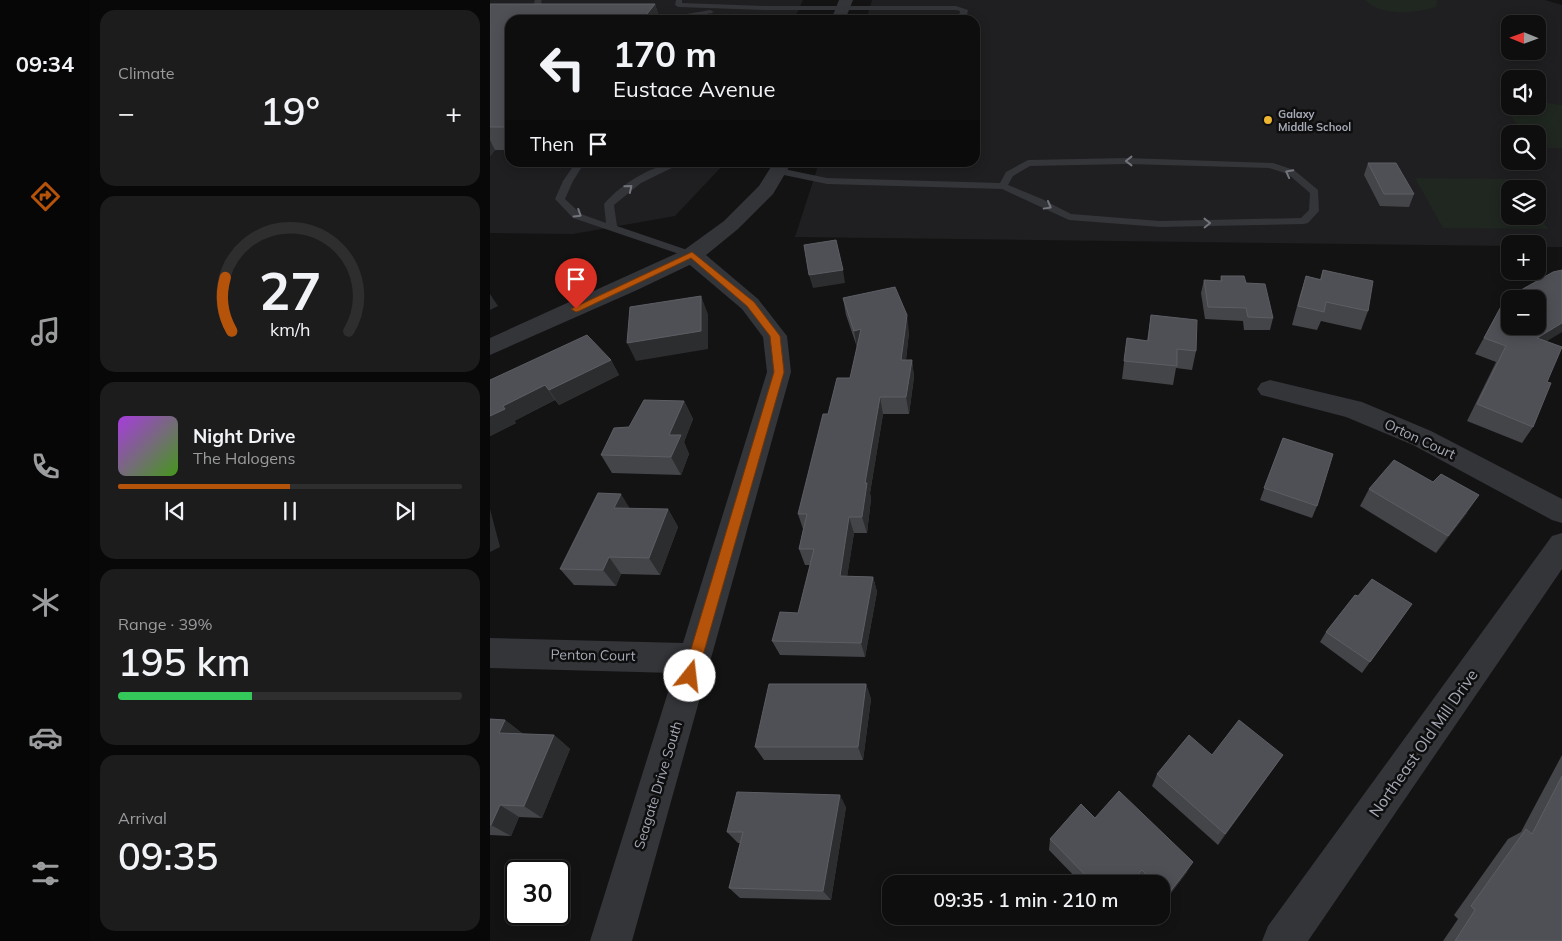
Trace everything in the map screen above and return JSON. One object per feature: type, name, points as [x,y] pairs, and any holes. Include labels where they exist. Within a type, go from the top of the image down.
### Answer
[{"type":"street","points":[[490,347],[692,255],[732,225],[766,190],[781,167]]},
{"type":"street","name":"Seagate Drive South","points":[[611,941],[779,372],[775,336],[750,304],[692,255]]},
{"type":"street","name":"Orton Court","points":[[1270,389],[1353,409],[1422,438],[1562,512]]},
{"type":"street","name":"Northeast Old Mill Drive","points":[[1283,941],[1562,545]]},
{"type":"street","name":"Penton Court","points":[[490,653],[696,658]]},
{"type":"lane","points":[[539,0],[537,2],[544,15],[560,15]]},
{"type":"lane","points":[[679,0],[678,5],[733,8],[962,8],[964,10],[963,15]]},
{"type":"lane","points":[[693,15],[733,8]]},
{"type":"lane","points":[[781,167],[828,181],[1003,186],[1039,201],[1069,218],[1160,224],[1304,221],[1314,211],[1315,192],[1290,172],[1270,165],[1127,161],[1028,163],[1008,174],[1003,186]]},
{"type":"lane","points":[[578,167],[568,180],[560,199],[577,216],[612,226],[692,255]]},
{"type":"lane","points":[[612,226],[609,204],[638,181],[669,167]]},
{"type":"shaded area","points":[[490,0],[803,0],[796,15],[505,15],[505,167],[721,167],[675,216],[573,234],[490,233]]},
{"type":"shaded area","name":"Galaxy Middle School","points":[[872,0],[1545,0],[1562,5],[1562,247],[1546,247],[1546,235],[1501,235],[1501,246],[795,237],[818,167],[980,167],[980,15],[868,15]]},
{"type":"shaded area","points":[[1365,0],[1437,1],[1436,7],[1418,11],[1399,12],[1380,9]]},
{"type":"shaded area","points":[[1546,103],[1562,105],[1562,148],[1546,147],[1546,125],[1518,125],[1510,115],[1546,115]]},
{"type":"shaded area","points":[[1415,178],[1513,179],[1501,180],[1501,225],[1545,225],[1548,229],[1443,228]]},
{"type":"building","points":[[490,4],[655,4],[646,15],[505,15],[505,127],[490,127]]},
{"type":"building","points":[[1368,163],[1396,163],[1414,194],[1384,194]]},
{"type":"building","points":[[836,240],[843,270],[809,275],[804,245]]},
{"type":"building","points":[[1323,270],[1373,281],[1368,311],[1326,302],[1324,312],[1298,306],[1306,276],[1321,280]]},
{"type":"building","points":[[1562,270],[1562,323],[1546,333],[1546,290],[1521,290],[1539,280],[1546,280],[1546,276]]},
{"type":"building","points":[[1221,276],[1244,276],[1246,283],[1265,284],[1273,318],[1248,317],[1246,308],[1208,307],[1204,280],[1222,281]]},
{"type":"building","points":[[895,287],[907,315],[901,360],[912,360],[906,397],[880,397],[865,483],[867,483],[862,517],[849,517],[840,576],[873,577],[861,643],[772,641],[780,612],[798,613],[814,549],[799,549],[807,514],[798,514],[823,414],[828,414],[837,378],[850,378],[861,329],[854,331],[843,298]]},
{"type":"building","points":[[701,296],[701,331],[627,343],[630,307]]},
{"type":"building","points":[[1501,306],[1501,335],[1542,335],[1537,338],[1562,347],[1547,382],[1551,383],[1533,427],[1477,404],[1506,346],[1484,338]]},
{"type":"building","points":[[1151,315],[1197,320],[1196,351],[1177,349],[1177,366],[1124,361],[1127,338],[1148,341]]},
{"type":"building","points":[[587,335],[611,360],[549,390],[545,385],[503,406],[505,409],[490,416],[490,380]]},
{"type":"building","points":[[644,400],[684,401],[669,435],[681,435],[671,457],[601,455],[614,428],[629,427]]},
{"type":"building","points":[[1283,438],[1333,454],[1317,506],[1264,488]]},
{"type":"building","points":[[1394,460],[1433,482],[1441,474],[1479,495],[1448,536],[1369,489]]},
{"type":"building","points":[[598,493],[621,494],[614,508],[668,509],[649,558],[609,557],[603,570],[560,569]]},
{"type":"building","points":[[1372,579],[1412,604],[1370,662],[1326,632],[1355,595],[1358,596]]},
{"type":"building","points":[[769,684],[866,684],[858,747],[755,747]]},
{"type":"building","points":[[490,719],[505,720],[499,733],[554,735],[524,806],[500,805],[491,825],[490,825]]},
{"type":"building","points":[[1239,720],[1283,755],[1225,834],[1157,774],[1189,735],[1212,755]]},
{"type":"building","points":[[1562,776],[1562,941],[1455,941],[1475,910],[1471,906],[1526,829],[1532,834]]},
{"type":"building","points":[[1119,791],[1193,862],[1170,892],[1170,875],[1147,875],[1142,870],[1138,875],[1085,875],[1050,839],[1081,804],[1095,818]]},
{"type":"building","points":[[737,792],[840,795],[823,891],[729,888],[743,832],[727,832]]},
{"type":"place","name":"Galaxy Middle School","points":[[1268,120]]},
{"type":"route","points":[[576,309],[692,255],[750,304],[775,336],[779,372],[690,676]]}]
